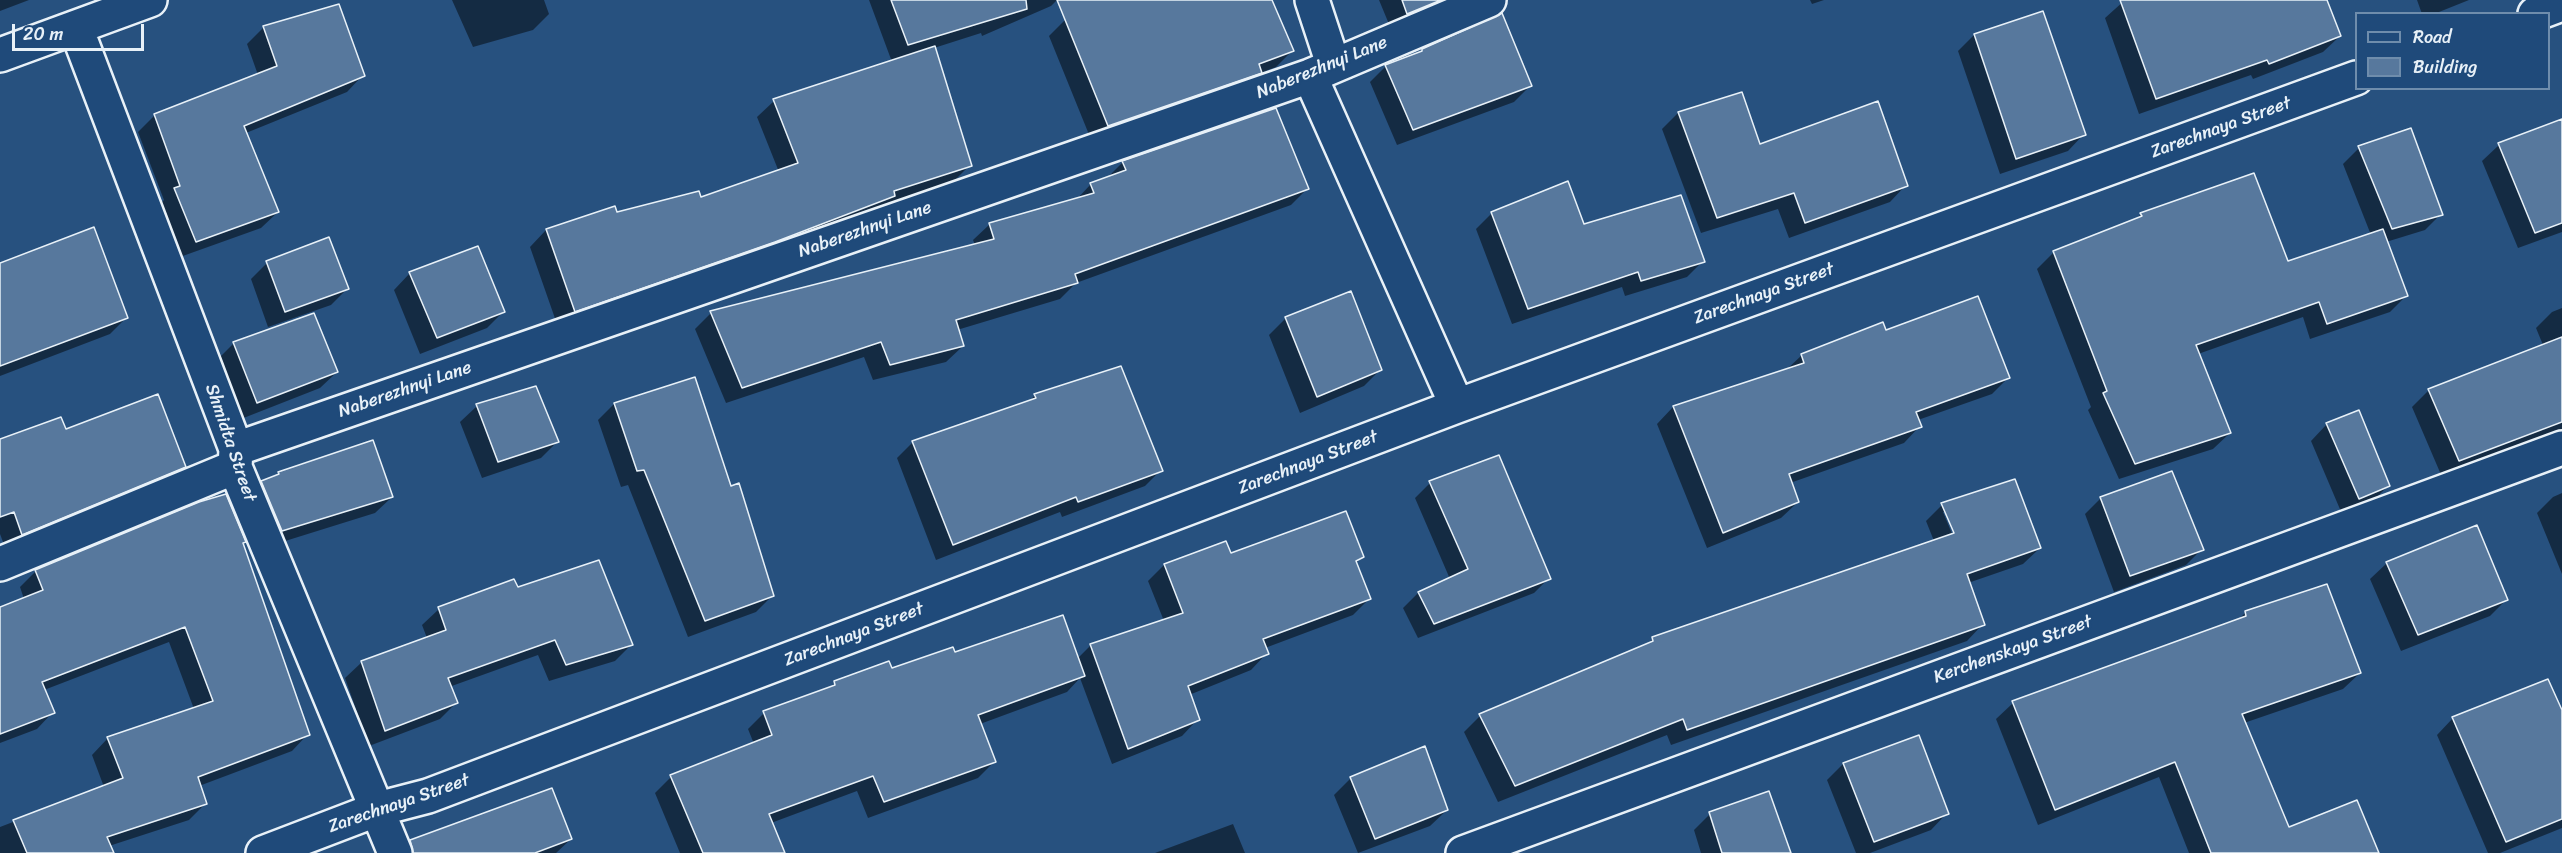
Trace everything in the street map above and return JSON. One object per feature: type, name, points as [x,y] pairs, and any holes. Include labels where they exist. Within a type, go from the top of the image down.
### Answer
[{"type":"street","points":[[0,55],[150,0]]},
{"type":"street","points":[[1312,0],[1322,70],[1457,406]]},
{"type":"street","name":"Naberezhnyi Lane","points":[[0,564],[235,458],[1322,70],[1489,0]]},
{"type":"street","points":[[2540,12],[2562,4]]},
{"type":"street","name":"Shmidta Street","points":[[76,28],[235,458],[396,853]]},
{"type":"street","name":"Zarechnaya Street","points":[[263,853],[378,809],[440,792],[1457,406],[2355,78]]},
{"type":"street","name":"Kerchenskaya Street","points":[[1464,853],[2562,448]]},
{"type":"building","points":[[891,0],[1026,0],[1027,9],[908,45]]},
{"type":"building","points":[[1057,0],[1272,0],[1294,51],[1259,64],[1262,73],[1108,126]]},
{"type":"building","points":[[1402,0],[1441,0],[1407,14]]},
{"type":"building","points":[[2120,0],[2327,0],[2341,36],[2269,64],[2267,60],[2156,99]]},
{"type":"building","points":[[339,4],[365,76],[244,126],[279,212],[196,242],[174,188],[180,186],[154,114],[277,66],[263,26]]},
{"type":"building","points":[[2043,11],[2086,135],[2016,159],[1974,34]]},
{"type":"building","points":[[1502,13],[1532,86],[1413,130],[1385,65],[1422,51],[1422,49]]},
{"type":"building","points":[[935,46],[972,166],[894,191],[895,196],[775,242],[575,312],[546,229],[615,206],[617,212],[699,191],[701,197],[798,163],[773,99]]},
{"type":"building","points":[[1742,92],[1760,144],[1878,101],[1908,186],[1805,223],[1794,193],[1717,218],[1678,112]]},
{"type":"building","points":[[1276,108],[1309,189],[1075,274],[1078,283],[956,320],[964,346],[890,365],[881,342],[742,388],[710,311],[994,239],[989,223],[1094,193],[1090,183],[1126,170],[1122,161]]},
{"type":"building","points":[[2562,119],[2562,223],[2535,233],[2498,143]]},
{"type":"building","points":[[2411,128],[2443,215],[2392,229],[2358,146]]},
{"type":"building","points":[[2254,173],[2288,261],[2383,229],[2408,296],[2327,324],[2319,302],[2196,345],[2231,433],[2135,464],[2103,393],[2107,391],[2053,251],[2142,216],[2140,213]]},
{"type":"building","points":[[1568,181],[1584,224],[1681,195],[1705,262],[1641,281],[1638,272],[1528,309],[1491,212]]},
{"type":"building","points":[[94,227],[128,318],[0,366],[0,263]]},
{"type":"building","points":[[329,237],[349,289],[285,312],[266,261]]},
{"type":"building","points":[[478,246],[505,312],[437,338],[409,272]]},
{"type":"building","points":[[1351,291],[1382,370],[1317,397],[1285,317]]},
{"type":"building","points":[[1978,296],[2010,378],[1916,412],[1922,427],[1789,474],[1799,502],[1723,533],[1673,406],[1804,363],[1801,354],[1883,322],[1886,330]]},
{"type":"building","points":[[314,313],[338,372],[257,403],[233,342]]},
{"type":"building","points":[[2562,337],[2562,422],[2459,461],[2428,389]]},
{"type":"building","points":[[1121,366],[1163,471],[1078,502],[1076,497],[953,545],[912,441],[1036,398],[1034,394]]},
{"type":"building","points":[[695,377],[731,486],[739,483],[774,596],[705,621],[644,470],[637,471],[614,403]]},
{"type":"building","points":[[536,386],[559,442],[498,462],[476,404]]},
{"type":"building","points":[[158,394],[186,467],[22,535],[14,512],[0,517],[0,439],[61,417],[66,429]]},
{"type":"building","points":[[2359,410],[2390,486],[2359,499],[2326,423]]},
{"type":"building","points":[[373,440],[393,497],[282,531],[261,481],[279,474],[278,472]]},
{"type":"building","points":[[1499,455],[1551,579],[1434,624],[1418,592],[1468,569],[1429,481]]},
{"type":"building","points":[[2172,471],[2204,550],[2130,576],[2100,497]]},
{"type":"building","points":[[2015,479],[2041,548],[1967,574],[1985,625],[1687,730],[1683,719],[1515,786],[1479,714],[1653,641],[1652,637],[1954,533],[1941,503]]},
{"type":"building","points":[[226,494],[246,542],[243,543],[310,735],[198,777],[207,804],[107,837],[114,853],[27,853],[13,820],[123,778],[107,737],[213,701],[185,627],[42,682],[55,713],[0,734],[0,607],[43,590],[35,570],[199,502]]},
{"type":"building","points":[[1346,511],[1364,557],[1356,561],[1371,599],[1263,639],[1269,654],[1188,686],[1200,720],[1128,749],[1090,644],[1183,613],[1164,564],[1226,541],[1231,553]]},
{"type":"building","points":[[2477,525],[2508,600],[2418,635],[2386,562]]},
{"type":"building","points":[[599,560],[633,645],[566,665],[555,640],[448,678],[458,703],[385,731],[361,661],[446,630],[438,607],[514,579],[518,587]]},
{"type":"building","points":[[2327,584],[2361,673],[2242,714],[2289,827],[2357,800],[2379,853],[2211,853],[2175,762],[2055,810],[2012,701],[2246,616],[2245,611]]},
{"type":"building","points":[[1063,615],[1085,676],[978,715],[996,762],[884,802],[873,776],[769,814],[785,853],[703,853],[670,775],[772,735],[763,711],[835,685],[834,681],[889,661],[892,668],[953,647],[955,652]]},
{"type":"building","points":[[2548,679],[2562,710],[2562,819],[2506,842],[2452,717]]},
{"type":"building","points":[[1919,735],[1949,814],[1874,842],[1843,763]]},
{"type":"building","points":[[1425,746],[1448,810],[1375,839],[1350,777]]},
{"type":"building","points":[[552,788],[572,839],[535,853],[413,853],[410,840]]},
{"type":"building","points":[[1769,791],[1791,853],[1722,853],[1709,812]]}]
